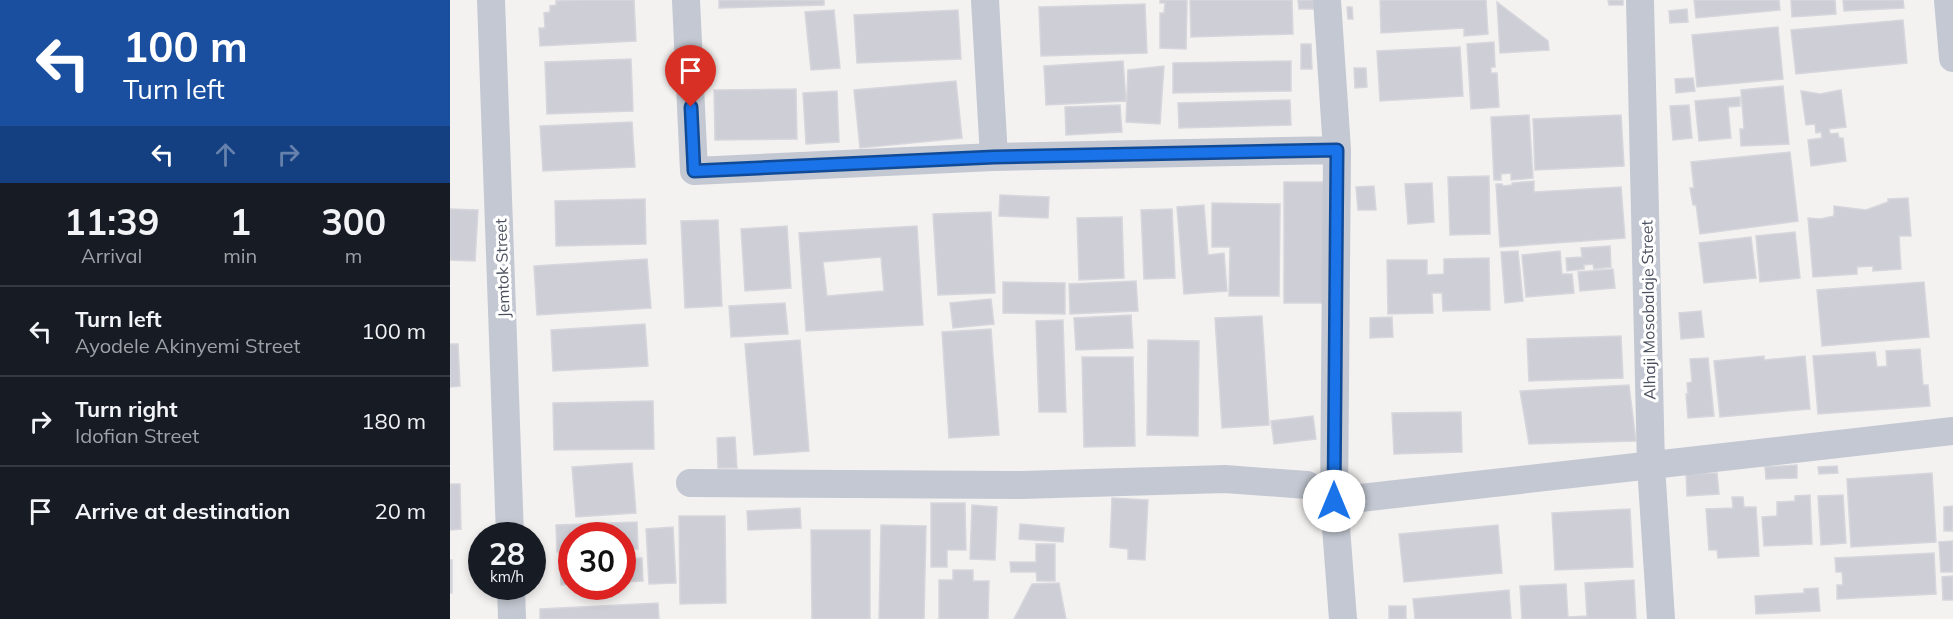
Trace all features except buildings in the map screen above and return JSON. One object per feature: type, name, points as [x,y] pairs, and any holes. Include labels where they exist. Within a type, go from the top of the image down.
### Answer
[{"type":"street","name":"Jemtok Street","points":[[491,0],[510,522]]},
{"type":"street","points":[[686,0],[694,171],[994,157],[1337,150]]},
{"type":"street","points":[[985,0],[994,157]]},
{"type":"street","points":[[1327,0],[1337,150],[1334,501],[1343,619]]},
{"type":"street","name":"Alhaji Mosobalaje Street","points":[[1640,0],[1652,466],[1661,619]]},
{"type":"street","points":[[1948,0],[1953,58]]},
{"type":"street","points":[[690,483],[1021,484],[1225,479],[1300,484],[1334,501],[1953,431]]},
{"type":"street","points":[[512,600],[512,619]]},
{"type":"route","points":[[691,107],[694,171],[994,157],[1337,150],[1334,501]]}]
